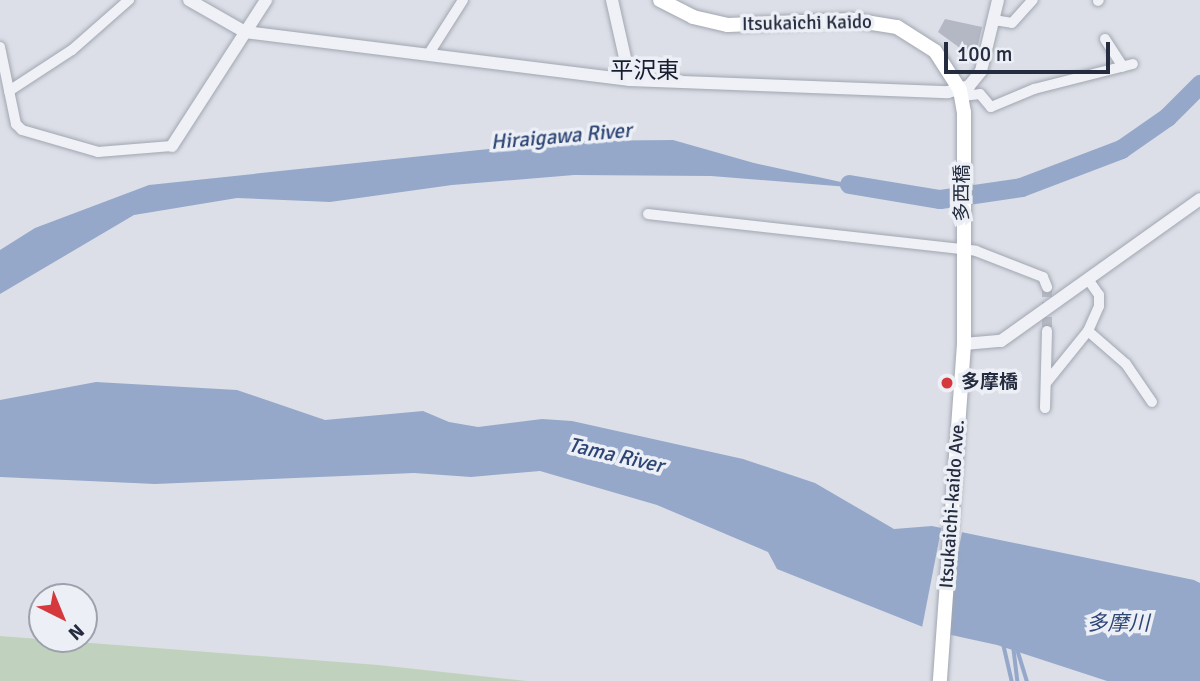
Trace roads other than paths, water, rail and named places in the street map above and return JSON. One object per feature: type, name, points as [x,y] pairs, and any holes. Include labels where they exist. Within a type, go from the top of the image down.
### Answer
[{"type":"main road","name":"Itsukaichi Kaido","points":[[665,1],[693,17],[728,25],[853,20],[897,27],[935,51],[961,93]]},
{"type":"main road","name":"多西橋","points":[[961,93],[963,246]]},
{"type":"main road","name":"Itsukaichi-kaido Ave.","points":[[940,681],[960,420],[964,344],[963,246]]},
{"type":"street","points":[[9,91],[72,50],[129,0]]},
{"type":"street","points":[[188,0],[245,32],[630,80],[980,94],[991,107],[1034,89],[1128,66],[1105,39]]},
{"type":"street","points":[[0,47],[16,124],[50,140],[98,152],[172,146],[266,0]]},
{"type":"street","points":[[428,55],[463,0]]},
{"type":"street","points":[[612,0],[630,80]]},
{"type":"street","points":[[961,93],[981,71],[998,0]]},
{"type":"street","points":[[994,20],[1012,23],[1032,0]]},
{"type":"street","points":[[964,344],[1001,341],[1198,203]]},
{"type":"street","points":[[648,214],[963,246],[1045,282]]},
{"type":"street","points":[[1046,383],[1088,331],[1100,300],[1088,279]]},
{"type":"street","points":[[1045,408],[1047,331]]},
{"type":"street","points":[[1088,331],[1126,364],[1152,402]]},
{"type":"water","points":[[673,140],[754,163],[873,189],[711,176],[574,175],[452,185],[330,202],[237,198],[134,215],[0,294],[0,250],[35,228],[149,185],[564,141]]},
{"type":"water","name":"多摩川","points":[[96,382],[237,390],[325,420],[423,411],[449,422],[478,427],[542,419],[572,421],[743,459],[815,483],[894,529],[932,526],[1194,580],[1200,583],[1200,681],[1107,681],[997,645],[933,631],[777,569],[768,552],[657,505],[540,471],[471,477],[414,473],[155,484],[0,477],[0,400]]},
{"type":"waterway","name":"Hiraigawa River","points":[[849,184],[940,199],[1021,187],[1121,149],[1167,117],[1200,84]]},
{"type":"waterway","points":[[1004,646],[1012,681]]},
{"type":"waterway","points":[[1014,650],[1018,681]]},
{"type":"waterway","points":[[1018,651],[1027,681]]},
{"type":"tunnel","points":[[1047,287],[1047,331]]},
{"type":"place","name":"多摩橋","points":[[947,383]]},
{"type":"district","name":"平沢東","points":[[645,71]]},
{"type":"water label","name":"Tama River","points":[[616,455]]}]
